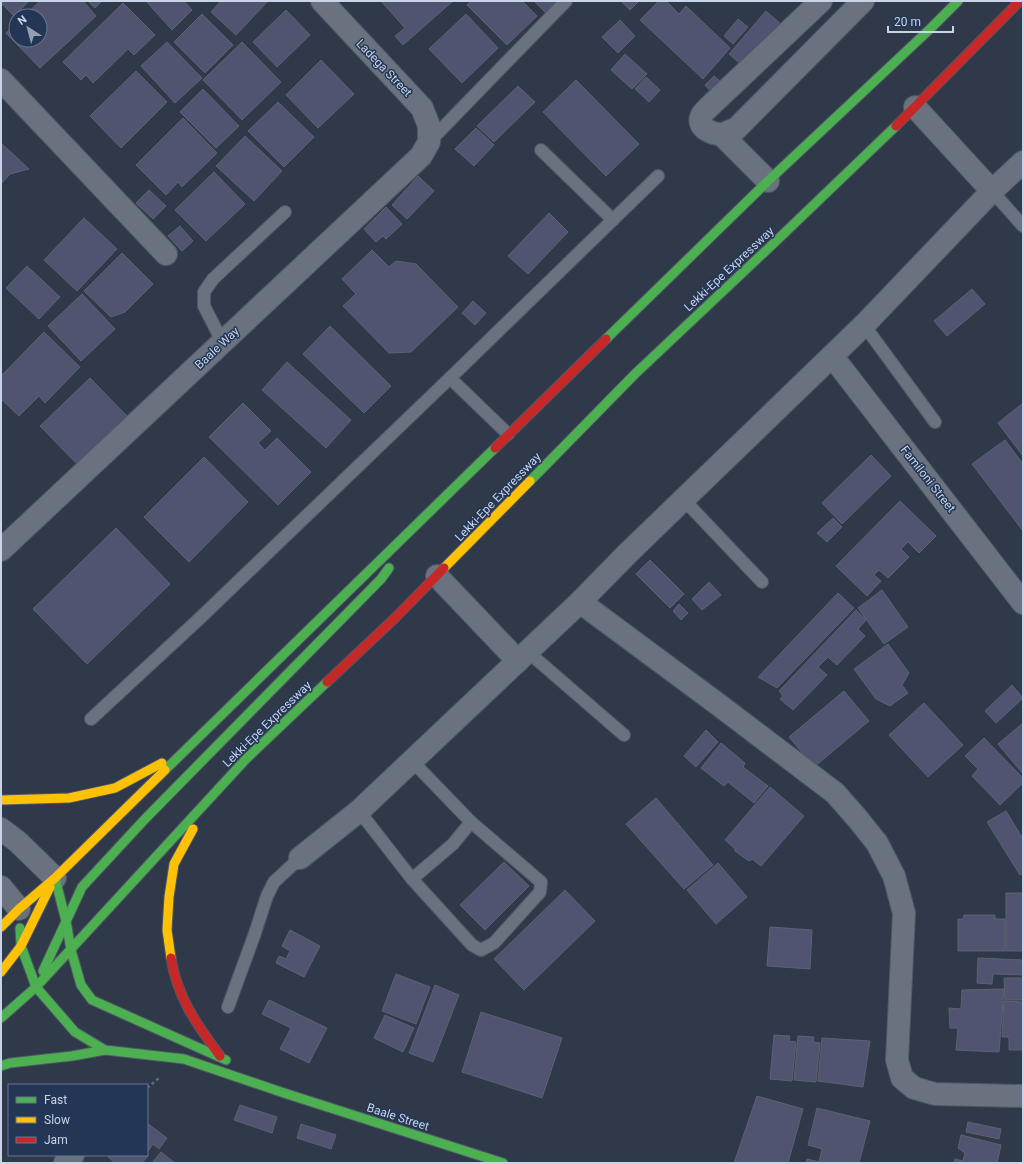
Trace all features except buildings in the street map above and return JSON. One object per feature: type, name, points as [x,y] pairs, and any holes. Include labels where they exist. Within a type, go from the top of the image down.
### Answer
[{"type":"main road","points":[[1,927],[54,878],[768,181],[958,1]]},
{"type":"main road","name":"Lekki-Epe Expressway","points":[[1,1018],[36,986],[71,950],[246,759],[395,618],[634,374],[779,238],[915,107],[1020,1]]},
{"type":"main road","points":[[36,986],[82,887],[145,819],[381,579],[418,521]]},
{"type":"main road","points":[[1,800],[69,798],[114,788],[158,766],[203,733]]},
{"type":"main road","points":[[220,1056],[197,1025],[180,992],[172,963],[167,930],[168,897],[174,864],[198,821],[246,759]]},
{"type":"main road","points":[[54,878],[81,985],[92,1000],[233,1063]]},
{"type":"main road","points":[[1,972],[21,946],[54,878]]},
{"type":"main road","points":[[19,909],[21,946],[36,986],[61,1018],[75,1032],[105,1050]]},
{"type":"main road","points":[[1,1066],[10,1063],[72,1056],[105,1050],[184,1059],[284,1093]]},
{"type":"main road","points":[[246,1071],[284,1093]]},
{"type":"main road","name":"Baale Street","points":[[284,1093],[503,1163]]},
{"type":"street","name":"Ladega Street","points":[[322,1],[422,108],[429,126],[429,142]]},
{"type":"street","points":[[768,181],[721,134],[704,128],[700,122],[701,117],[821,1]]},
{"type":"street","points":[[721,134],[736,129],[863,1]]},
{"type":"street","points":[[1,80],[166,254]]},
{"type":"street","points":[[915,107],[992,191]]},
{"type":"street","name":"Baale Way","points":[[1,550],[421,156],[429,142]]},
{"type":"street","points":[[300,858],[359,811],[580,602],[864,325],[992,191],[1023,162]]},
{"type":"street","name":"Familoni Street","points":[[832,356],[1023,603]]},
{"type":"street","points":[[437,576],[523,656]]},
{"type":"street","points":[[580,602],[835,793],[877,844],[894,876],[904,913],[897,1060],[902,1078],[914,1088],[935,1094],[1023,1096]]},
{"type":"street","points":[[1,829],[18,842],[54,878]]},
{"type":"street","points":[[1,887],[19,909]]},
{"type":"lane","points":[[429,142],[566,1]]},
{"type":"lane","points":[[541,150],[613,220]]},
{"type":"lane","points":[[91,719],[450,378],[658,176]]},
{"type":"lane","points":[[992,191],[1023,226]]},
{"type":"lane","points":[[223,343],[204,306],[204,292],[213,279],[285,212]]},
{"type":"lane","points":[[864,325],[935,422]]},
{"type":"lane","points":[[450,378],[508,434]]},
{"type":"lane","points":[[684,500],[762,582]]},
{"type":"lane","points":[[523,656],[624,735]]},
{"type":"lane","points":[[359,811],[412,879],[472,945],[481,950],[494,943],[540,892],[541,882],[471,822],[412,761]]},
{"type":"lane","points":[[412,879],[453,844],[471,822]]},
{"type":"lane","points":[[228,1007],[267,896],[274,882],[300,858]]},
{"type":"traffic: fast","points":[[606,339],[768,181],[958,1]]},
{"type":"traffic: fast","points":[[530,481],[635,374],[896,126]]},
{"type":"traffic: fast","points":[[165,770],[495,448]]},
{"type":"traffic: fast","points":[[43,971],[82,887],[145,819],[381,579],[389,568]]},
{"type":"traffic: fast","points":[[1,1018],[36,987],[246,759],[327,682]]},
{"type":"traffic: fast","points":[[55,878],[66,921],[71,950],[81,985],[92,1000],[226,1060]]},
{"type":"traffic: fast","points":[[20,928],[21,946],[36,987],[75,1032],[105,1050],[184,1059],[284,1093],[503,1163]]},
{"type":"traffic: fast","points":[[1,1066],[10,1063],[72,1056],[105,1050]]},
{"type":"traffic: slow","points":[[444,568],[530,481]]},
{"type":"traffic: slow","points":[[1,800],[69,798],[115,788],[162,763]]},
{"type":"traffic: slow","points":[[1,927],[19,909],[55,878],[165,770]]},
{"type":"traffic: slow","points":[[171,958],[167,930],[169,897],[174,864],[193,829]]},
{"type":"traffic: slow","points":[[1,972],[21,946],[50,887]]},
{"type":"traffic: jam","points":[[896,126],[1020,1]]},
{"type":"traffic: jam","points":[[495,448],[606,339]]},
{"type":"traffic: jam","points":[[327,682],[395,618],[444,568]]},
{"type":"traffic: jam","points":[[171,958],[183,998],[203,1033],[220,1056]]}]
